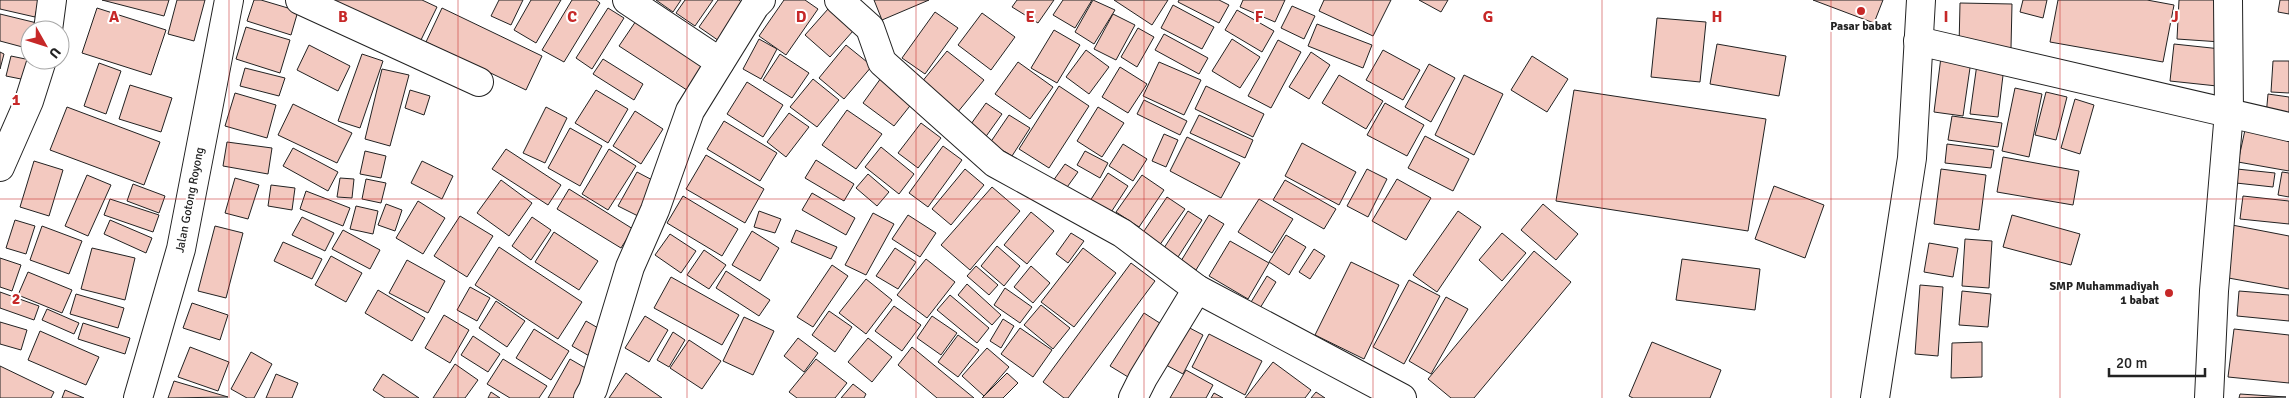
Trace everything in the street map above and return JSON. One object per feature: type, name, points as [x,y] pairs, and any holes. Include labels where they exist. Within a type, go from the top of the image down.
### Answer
[{"type":"main road","points":[[49,20],[52,0]]},
{"type":"main road","name":"Jalan Gotong Royong","points":[[138,398],[181,249],[229,0]]},
{"type":"main road","points":[[300,0],[479,82]]},
{"type":"main road","points":[[627,0],[720,62]]},
{"type":"main road","points":[[588,398],[593,389],[630,267],[655,210],[690,111],[755,6],[761,0]]},
{"type":"main road","points":[[839,0],[870,28],[882,62],[995,163],[1122,233],[1197,289],[1402,398]]},
{"type":"main road","points":[[1875,398],[1912,158],[1921,0]]},
{"type":"main road","points":[[2209,398],[2214,292],[2229,112],[2228,0]]},
{"type":"main road","points":[[1918,41],[2289,127]]},
{"type":"main road","points":[[0,167],[29,101],[39,70]]},
{"type":"main road","points":[[1133,398],[1143,378],[1197,289]]},
{"type":"building","points":[[0,0],[39,0],[35,17],[0,9]]},
{"type":"building","points":[[102,0],[169,0],[164,16]]},
{"type":"building","points":[[177,0],[205,0],[194,41],[168,34]]},
{"type":"building","points":[[254,0],[261,0],[298,11],[291,35],[247,21]]},
{"type":"building","points":[[332,0],[422,0],[437,7],[420,42]]},
{"type":"building","points":[[499,0],[523,0],[511,25],[491,16]]},
{"type":"building","points":[[531,0],[561,0],[536,43],[514,30]]},
{"type":"building","points":[[572,0],[596,0],[600,3],[564,62],[542,50]]},
{"type":"building","points":[[656,0],[681,0],[673,12]]},
{"type":"building","points":[[685,0],[713,0],[695,26],[676,13]]},
{"type":"building","points":[[718,0],[739,0],[747,6],[722,43],[699,27]]},
{"type":"building","points":[[784,0],[805,0],[818,9],[786,55],[759,36]]},
{"type":"building","points":[[874,0],[929,0],[882,20]]},
{"type":"building","points":[[1017,0],[1054,0],[1038,23],[1012,7]]},
{"type":"building","points":[[1063,0],[1092,0],[1075,28],[1053,15]]},
{"type":"building","points":[[1093,0],[1115,10],[1094,44],[1075,32]]},
{"type":"building","points":[[1114,0],[1168,0],[1152,25]]},
{"type":"building","points":[[1179,0],[1219,0],[1229,5],[1219,23],[1178,2]]},
{"type":"building","points":[[1243,0],[1285,0],[1275,22],[1240,7]]},
{"type":"building","points":[[1324,0],[1391,0],[1373,36],[1319,11]]},
{"type":"building","points":[[1419,0],[1448,0],[1441,12]]},
{"type":"building","name":"Pasar babat","points":[[1813,0],[1883,0],[1874,23]]},
{"type":"building","points":[[2023,0],[2047,0],[2043,18],[2020,12]]},
{"type":"building","points":[[2058,0],[2147,0],[2174,5],[2163,62],[2050,42]]},
{"type":"building","points":[[2179,0],[2223,0],[2221,42],[2177,39]]},
{"type":"building","points":[[2280,0],[2289,0],[2289,14],[2278,12]]},
{"type":"building","points":[[1960,3],[2012,4],[2011,48],[1959,47]]},
{"type":"building","points":[[1173,5],[1214,27],[1202,49],[1161,28]]},
{"type":"building","points":[[1292,6],[1315,16],[1304,39],[1281,28]]},
{"type":"building","points":[[97,8],[166,30],[151,75],[82,53]]},
{"type":"building","points":[[442,8],[542,56],[526,90],[426,42]]},
{"type":"building","points":[[608,8],[624,18],[592,69],[576,58]]},
{"type":"building","points":[[828,9],[853,31],[830,57],[805,35]]},
{"type":"building","points":[[1237,10],[1274,31],[1262,52],[1225,30]]},
{"type":"building","points":[[935,12],[958,28],[925,74],[902,58]]},
{"type":"building","points":[[982,13],[1015,37],[991,70],[958,45]]},
{"type":"building","points":[[0,14],[25,20],[20,20],[20,46],[0,41]]},
{"type":"building","points":[[1113,14],[1135,25],[1116,60],[1094,49]]},
{"type":"building","points":[[638,18],[712,66],[693,94],[619,46]]},
{"type":"building","points":[[1657,18],[1706,22],[1700,82],[1651,77]]},
{"type":"building","points":[[1317,24],[1372,45],[1363,68],[1308,46]]},
{"type":"building","points":[[246,27],[290,40],[280,73],[236,59]]},
{"type":"building","points":[[1138,28],[1154,37],[1137,67],[1121,57]]},
{"type":"building","points":[[1054,30],[1080,45],[1057,83],[1031,68]]},
{"type":"building","points":[[1164,34],[1208,58],[1199,74],[1155,50]]},
{"type":"building","points":[[759,39],[777,49],[761,79],[743,69]]},
{"type":"building","points":[[1232,39],[1260,57],[1240,88],[1212,71]]},
{"type":"building","points":[[1278,40],[1301,52],[1271,108],[1248,96]]},
{"type":"building","points":[[1717,44],[1786,56],[1779,96],[1710,84]]},
{"type":"building","points":[[2174,44],[2221,49],[2217,86],[2170,81]]},
{"type":"building","points":[[309,45],[350,66],[338,91],[297,70]]},
{"type":"building","points":[[846,45],[872,66],[844,99],[819,78]]},
{"type":"building","points":[[1086,50],[1109,67],[1089,94],[1066,77]]},
{"type":"building","points":[[1383,50],[1420,70],[1403,100],[1366,80]]},
{"type":"building","points":[[947,51],[984,80],[957,113],[921,83]]},
{"type":"building","points":[[0,52],[4,54],[0,69]]},
{"type":"building","points":[[1311,52],[1330,65],[1309,99],[1289,87]]},
{"type":"building","points":[[362,54],[383,61],[360,128],[338,121]]},
{"type":"building","points":[[780,54],[809,73],[792,98],[763,80]]},
{"type":"building","points":[[11,56],[20,58],[20,70],[33,70],[31,81],[6,76]]},
{"type":"building","points":[[1532,56],[1568,79],[1547,112],[1511,90]]},
{"type":"building","points":[[1941,57],[1971,61],[1963,116],[1934,112]]},
{"type":"building","points":[[603,59],[643,84],[634,100],[593,74]]},
{"type":"building","points":[[2273,61],[2289,61],[2289,93],[2271,92]]},
{"type":"building","points":[[1018,62],[1053,87],[1030,119],[995,94]]},
{"type":"building","points":[[1159,62],[1201,80],[1184,115],[1143,96]]},
{"type":"building","points":[[99,63],[121,71],[106,114],[84,106]]},
{"type":"building","points":[[1429,64],[1455,78],[1431,122],[1405,107]]},
{"type":"building","points":[[1977,64],[2004,67],[1998,117],[1970,114]]},
{"type":"building","points":[[1120,67],[1147,84],[1128,113],[1102,97]]},
{"type":"building","points":[[245,68],[285,78],[279,96],[240,86]]},
{"type":"building","points":[[382,69],[409,75],[390,146],[365,139]]},
{"type":"building","points":[[1339,75],[1383,101],[1366,129],[1322,103]]},
{"type":"building","points":[[1464,75],[1503,94],[1474,155],[1435,135]]},
{"type":"building","points":[[881,78],[913,102],[894,126],[863,103]]},
{"type":"building","points":[[813,79],[839,100],[817,127],[790,107]]},
{"type":"building","points":[[747,82],[783,105],[763,137],[727,114]]},
{"type":"building","points":[[130,85],[172,98],[161,132],[119,119]]},
{"type":"building","points":[[1059,86],[1089,106],[1049,168],[1019,149]]},
{"type":"building","points":[[1206,86],[1264,114],[1253,137],[1195,109]]},
{"type":"building","points":[[2015,88],[2042,94],[2029,157],[2002,151]]},
{"type":"building","points":[[410,90],[430,96],[424,115],[405,108]]},
{"type":"building","points":[[596,90],[628,109],[608,143],[575,123]]},
{"type":"building","points":[[1574,90],[1766,119],[1748,231],[1556,201]]},
{"type":"building","points":[[2046,92],[2067,97],[2056,140],[2035,135]]},
{"type":"building","points":[[235,93],[276,105],[267,138],[225,126]]},
{"type":"building","points":[[2268,94],[2289,97],[2289,119],[2266,116]]},
{"type":"building","points":[[2075,99],[2094,105],[2080,154],[2061,148]]},
{"type":"building","points":[[1144,100],[1187,121],[1180,135],[1137,114]]},
{"type":"building","points":[[986,103],[1002,114],[982,142],[966,131]]},
{"type":"building","points":[[1385,103],[1424,125],[1407,156],[1367,135]]},
{"type":"building","points":[[293,104],[352,133],[337,163],[278,135]]},
{"type":"building","points":[[67,107],[160,142],[144,185],[50,150]]},
{"type":"building","points":[[546,107],[567,118],[545,163],[523,153]]},
{"type":"building","points":[[1098,107],[1124,123],[1102,157],[1077,141]]},
{"type":"building","points":[[847,110],[882,134],[856,169],[822,145]]},
{"type":"building","points":[[635,111],[663,129],[641,164],[613,146]]},
{"type":"building","points":[[789,113],[809,127],[786,157],[767,142]]},
{"type":"building","points":[[1009,115],[1030,128],[1012,156],[990,143]]},
{"type":"building","points":[[1199,115],[1253,140],[1245,158],[1190,133]]},
{"type":"building","points":[[1952,116],[2002,123],[1998,147],[1948,140]]},
{"type":"building","points":[[724,121],[777,153],[760,181],[707,149]]},
{"type":"building","points":[[921,123],[941,138],[918,168],[898,153]]},
{"type":"building","points":[[570,128],[602,146],[580,186],[548,168]]},
{"type":"building","points":[[2245,130],[2289,138],[2289,171],[2238,162]]},
{"type":"building","points":[[1164,134],[1178,140],[1166,167],[1152,161]]},
{"type":"building","points":[[1425,136],[1469,159],[1453,191],[1408,168]]},
{"type":"building","points":[[1187,137],[1240,163],[1221,198],[1170,171]]},
{"type":"building","points":[[227,142],[272,148],[268,174],[223,166]]},
{"type":"building","points":[[1302,143],[1356,172],[1339,205],[1285,176]]},
{"type":"building","points":[[1123,144],[1147,159],[1133,181],[1109,166]]},
{"type":"building","points":[[1947,144],[1994,150],[1991,168],[1945,163]]},
{"type":"building","points":[[943,146],[962,160],[928,207],[909,193]]},
{"type":"building","points":[[881,147],[914,174],[899,194],[865,167]]},
{"type":"building","points":[[293,148],[338,172],[328,191],[283,166]]},
{"type":"building","points":[[506,149],[561,185],[548,205],[492,169]]},
{"type":"building","points":[[609,149],[636,166],[608,210],[582,194]]},
{"type":"building","points":[[365,151],[386,156],[381,178],[360,174]]},
{"type":"building","points":[[1085,151],[1108,163],[1100,178],[1077,165]]},
{"type":"building","points":[[706,155],[764,189],[745,223],[686,189]]},
{"type":"building","points":[[2003,157],[2079,171],[2073,205],[1997,192]]},
{"type":"building","points":[[816,160],[854,184],[844,201],[805,178]]},
{"type":"building","points":[[34,161],[63,170],[49,216],[20,207]]},
{"type":"building","points":[[422,161],[453,176],[442,199],[411,183]]},
{"type":"building","points":[[1065,164],[1078,172],[1065,190],[1053,181]]},
{"type":"building","points":[[965,169],[984,185],[951,225],[932,209]]},
{"type":"building","points":[[1367,169],[1387,179],[1368,217],[1347,206]]},
{"type":"building","points":[[1941,169],[1986,175],[1979,230],[1934,224]]},
{"type":"building","points":[[2237,169],[2275,173],[2273,187],[2236,183]]},
{"type":"building","points":[[637,172],[658,183],[640,217],[618,206]]},
{"type":"building","points":[[2282,172],[2289,173],[2289,197],[2278,195]]},
{"type":"building","points":[[1108,173],[1128,186],[1108,217],[1088,204]]},
{"type":"building","points":[[868,174],[889,192],[877,206],[856,188]]},
{"type":"building","points":[[87,175],[111,185],[88,236],[65,226]]},
{"type":"building","points":[[1142,175],[1164,190],[1139,227],[1116,212]]},
{"type":"building","points":[[235,178],[259,185],[248,219],[225,213]]},
{"type":"building","points":[[340,178],[354,179],[352,198],[337,197]]},
{"type":"building","points":[[366,179],[386,183],[381,203],[362,199]]},
{"type":"building","points":[[1397,179],[1431,198],[1406,240],[1372,221]]},
{"type":"building","points":[[501,180],[532,203],[509,236],[477,213]]},
{"type":"building","points":[[1285,180],[1336,209],[1324,229],[1273,200]]},
{"type":"building","points":[[133,184],[165,196],[159,213],[127,201]]},
{"type":"building","points":[[271,185],[295,188],[292,210],[268,206]]},
{"type":"building","points":[[1774,186],[1824,205],[1805,258],[1755,239]]},
{"type":"building","points":[[992,187],[1020,211],[970,270],[941,245]]},
{"type":"building","points":[[569,189],[633,229],[621,248],[557,209]]},
{"type":"building","points":[[306,191],[350,208],[343,226],[300,209]]},
{"type":"building","points":[[812,193],[855,218],[846,235],[802,210]]},
{"type":"building","points":[[683,196],[738,229],[722,256],[667,223]]},
{"type":"building","points":[[2243,196],[2289,201],[2289,224],[2240,219]]},
{"type":"building","points":[[1167,197],[1185,209],[1159,246],[1142,234]]},
{"type":"building","points":[[110,199],[159,215],[153,232],[104,215]]},
{"type":"building","points":[[1259,199],[1293,219],[1272,253],[1238,232]]},
{"type":"building","points":[[418,201],[445,218],[423,254],[396,238]]},
{"type":"building","points":[[386,204],[402,210],[395,231],[378,225]]},
{"type":"building","points":[[1543,204],[1578,234],[1556,260],[1521,230]]},
{"type":"building","points":[[356,206],[378,211],[373,234],[350,229]]},
{"type":"building","points":[[759,211],[781,219],[775,233],[754,227]]},
{"type":"building","points":[[1188,211],[1202,220],[1178,257],[1164,248]]},
{"type":"building","points":[[1458,211],[1481,227],[1437,292],[1413,275]]},
{"type":"building","points":[[1031,212],[1054,231],[1027,264],[1004,245]]},
{"type":"building","points":[[873,213],[894,224],[866,275],[845,265]]},
{"type":"building","points":[[908,215],[936,233],[920,257],[892,239]]},
{"type":"building","points":[[1209,215],[1224,224],[1196,270],[1181,261]]},
{"type":"building","points":[[2012,215],[2080,234],[2071,265],[2003,247]]},
{"type":"building","points":[[460,216],[493,236],[467,277],[434,256]]},
{"type":"building","points":[[302,217],[334,233],[325,251],[292,235]]},
{"type":"building","points":[[532,217],[551,230],[531,260],[512,246]]},
{"type":"building","points":[[15,220],[35,226],[26,254],[6,248]]},
{"type":"building","points":[[110,220],[152,238],[146,253],[104,234]]},
{"type":"building","points":[[2232,225],[2289,236],[2289,289],[2223,277]]},
{"type":"building","points":[[42,226],[82,241],[69,274],[30,260]]},
{"type":"building","points":[[215,226],[243,233],[226,298],[198,291]]},
{"type":"building","points":[[343,230],[380,250],[370,269],[332,249]]},
{"type":"building","points":[[796,230],[837,247],[831,259],[791,242]]},
{"type":"building","points":[[752,231],[779,248],[760,281],[732,265]]},
{"type":"building","points":[[554,232],[598,261],[579,290],[535,262]]},
{"type":"building","points":[[1071,233],[1084,241],[1068,263],[1056,254]]},
{"type":"building","points":[[1502,233],[1526,253],[1502,281],[1479,260]]},
{"type":"building","points":[[670,234],[696,251],[681,273],[655,255]]},
{"type":"building","points":[[1286,235],[1306,247],[1289,275],[1269,262]]},
{"type":"building","points":[[1965,239],[1992,241],[1989,288],[1962,286]]},
{"type":"building","points":[[1230,241],[1269,263],[1248,299],[1209,276]]},
{"type":"building","points":[[283,242],[322,259],[312,279],[274,261]]},
{"type":"building","points":[[1929,243],[1958,248],[1953,277],[1924,272]]},
{"type":"building","points":[[997,246],[1020,266],[1004,286],[981,266]]},
{"type":"building","points":[[499,247],[582,302],[558,339],[475,285]]},
{"type":"building","points":[[92,248],[135,258],[125,300],[81,289]]},
{"type":"building","points":[[895,248],[916,262],[898,289],[876,276]]},
{"type":"building","points":[[1083,248],[1116,273],[1074,327],[1041,302]]},
{"type":"building","points":[[1314,249],[1325,256],[1310,279],[1299,272]]},
{"type":"building","points":[[704,250],[726,265],[709,289],[687,275]]},
{"type":"building","points":[[1534,251],[1571,282],[1474,398],[1451,398],[1428,379]]},
{"type":"building","points":[[331,256],[362,273],[346,302],[315,285]]},
{"type":"building","points":[[0,258],[21,265],[12,291],[0,287]]},
{"type":"building","points":[[926,259],[955,282],[927,318],[897,295]]},
{"type":"building","points":[[1682,259],[1760,269],[1755,310],[1676,300]]},
{"type":"building","points":[[407,260],[445,281],[428,313],[389,293]]},
{"type":"building","points":[[1351,262],[1399,285],[1364,359],[1315,335]]},
{"type":"building","points":[[1131,263],[1155,281],[1068,398],[1064,398],[1043,382]]},
{"type":"building","points":[[832,265],[848,276],[813,327],[797,317]]},
{"type":"building","points":[[976,266],[998,285],[989,295],[967,276]]},
{"type":"building","points":[[1031,266],[1050,283],[1033,303],[1014,287]]},
{"type":"building","points":[[726,271],[770,300],[759,316],[716,288]]},
{"type":"building","points":[[28,272],[72,290],[62,313],[18,295]]},
{"type":"building","points":[[1267,276],[1276,282],[1257,313],[1248,307]]},
{"type":"building","points":[[671,277],[739,315],[722,345],[654,308]]},
{"type":"building","points":[[866,279],[892,300],[866,334],[839,313]]},
{"type":"building","points":[[1409,280],[1440,296],[1404,364],[1373,347]]},
{"type":"building","points":[[967,284],[1001,315],[992,325],[958,295]]},
{"type":"building","points":[[1920,285],[1943,287],[1938,356],[1915,354]]},
{"type":"building","points":[[470,287],[490,298],[477,321],[457,310]]},
{"type":"building","points":[[1005,288],[1032,307],[1020,323],[994,305]]},
{"type":"building","points":[[378,290],[425,318],[412,341],[365,313]]},
{"type":"building","points":[[1962,291],[1991,294],[1988,327],[1959,325]]},
{"type":"building","points":[[2239,291],[2289,295],[2289,321],[2237,316]]},
{"type":"building","points":[[0,292],[39,306],[34,320],[0,308]]},
{"type":"building","points":[[76,294],[124,308],[118,328],[70,314]]},
{"type":"building","points":[[950,295],[989,328],[977,343],[937,310]]},
{"type":"building","points":[[1446,297],[1468,309],[1431,374],[1409,361]]},
{"type":"building","points":[[496,301],[525,321],[507,347],[479,328]]},
{"type":"building","points":[[192,303],[228,315],[220,340],[183,328]]},
{"type":"building","points":[[1041,305],[1070,328],[1053,349],[1024,325]]},
{"type":"building","points":[[894,306],[921,325],[902,351],[875,331]]},
{"type":"building","points":[[47,309],[79,323],[74,334],[42,320]]},
{"type":"building","points":[[829,311],[852,327],[835,352],[812,335]]},
{"type":"building","points":[[1144,313],[1166,327],[1133,380],[1110,366]]},
{"type":"building","points":[[444,315],[469,330],[450,363],[425,348]]},
{"type":"building","points":[[645,316],[668,330],[649,362],[625,348]]},
{"type":"building","points":[[932,316],[957,333],[941,355],[917,338]]},
{"type":"building","points":[[744,317],[774,331],[753,375],[723,361]]},
{"type":"building","points":[[1003,319],[1014,326],[1001,348],[990,341]]},
{"type":"building","points":[[586,321],[605,332],[591,357],[572,346]]},
{"type":"building","points":[[0,322],[27,330],[21,350],[0,344]]},
{"type":"building","points":[[83,323],[130,338],[125,354],[78,339]]},
{"type":"building","points":[[1186,326],[1203,335],[1183,374],[1166,365]]},
{"type":"building","points":[[1020,328],[1052,350],[1033,377],[1001,354]]},
{"type":"building","points":[[534,329],[569,351],[551,380],[516,358]]},
{"type":"building","points":[[2234,329],[2289,335],[2289,383],[2228,377]]},
{"type":"building","points":[[40,331],[99,357],[86,385],[28,360]]},
{"type":"building","points":[[673,332],[685,340],[669,367],[657,360]]},
{"type":"building","points":[[1209,334],[1262,361],[1245,395],[1192,367]]},
{"type":"building","points":[[958,335],[979,350],[958,377],[938,362]]},
{"type":"building","points":[[473,336],[500,354],[488,372],[461,355]]},
{"type":"building","points":[[798,338],[818,353],[804,372],[784,356]]},
{"type":"building","points":[[868,338],[892,357],[872,382],[848,362]]},
{"type":"building","points":[[689,340],[721,361],[702,389],[670,368]]},
{"type":"building","points":[[1652,342],[1721,370],[1710,398],[1633,398],[1629,396]]},
{"type":"building","points":[[1982,342],[1982,377],[1951,378],[1952,343]]},
{"type":"building","points":[[190,347],[229,362],[218,391],[178,377]]},
{"type":"building","points":[[912,347],[974,398],[937,398],[898,365]]},
{"type":"building","points":[[987,348],[1009,367],[984,396],[962,376]]},
{"type":"building","points":[[251,352],[272,364],[254,398],[247,398],[231,389]]},
{"type":"building","points":[[503,359],[547,386],[539,398],[510,398],[487,384]]},
{"type":"building","points":[[570,359],[594,373],[579,398],[548,398]]},
{"type":"building","points":[[816,359],[847,383],[835,398],[797,398],[789,392]]},
{"type":"building","points":[[1273,362],[1311,390],[1305,398],[1245,398]]},
{"type":"building","points":[[455,364],[478,380],[465,398],[433,398]]},
{"type":"building","points":[[0,366],[54,392],[51,398],[0,398]]},
{"type":"building","points":[[1186,370],[1213,385],[1206,398],[1170,398]]},
{"type":"building","points":[[626,373],[662,398],[609,398]]},
{"type":"building","points":[[1007,373],[1018,383],[1003,398],[982,398]]},
{"type":"building","points":[[276,374],[298,383],[292,398],[266,398]]},
{"type":"building","points":[[383,374],[419,398],[385,398],[373,390]]},
{"type":"building","points":[[174,381],[228,397],[168,398]]},
{"type":"building","points":[[853,384],[866,394],[864,398],[841,398]]},
{"type":"building","points":[[65,390],[84,398],[62,398]]},
{"type":"building","points":[[491,392],[500,398],[488,398]]},
{"type":"building","points":[[1316,392],[1325,398],[1311,398]]},
{"type":"building","points":[[1214,393],[1223,398],[1211,398]]},
{"type":"building","points":[[2240,394],[2286,397],[2239,398]]},
{"type":"place","name":"Pasar babat","points":[[1861,11]]},
{"type":"place","name":"SMP Muhammadiyah 1 babat","points":[[2169,293]]}]
